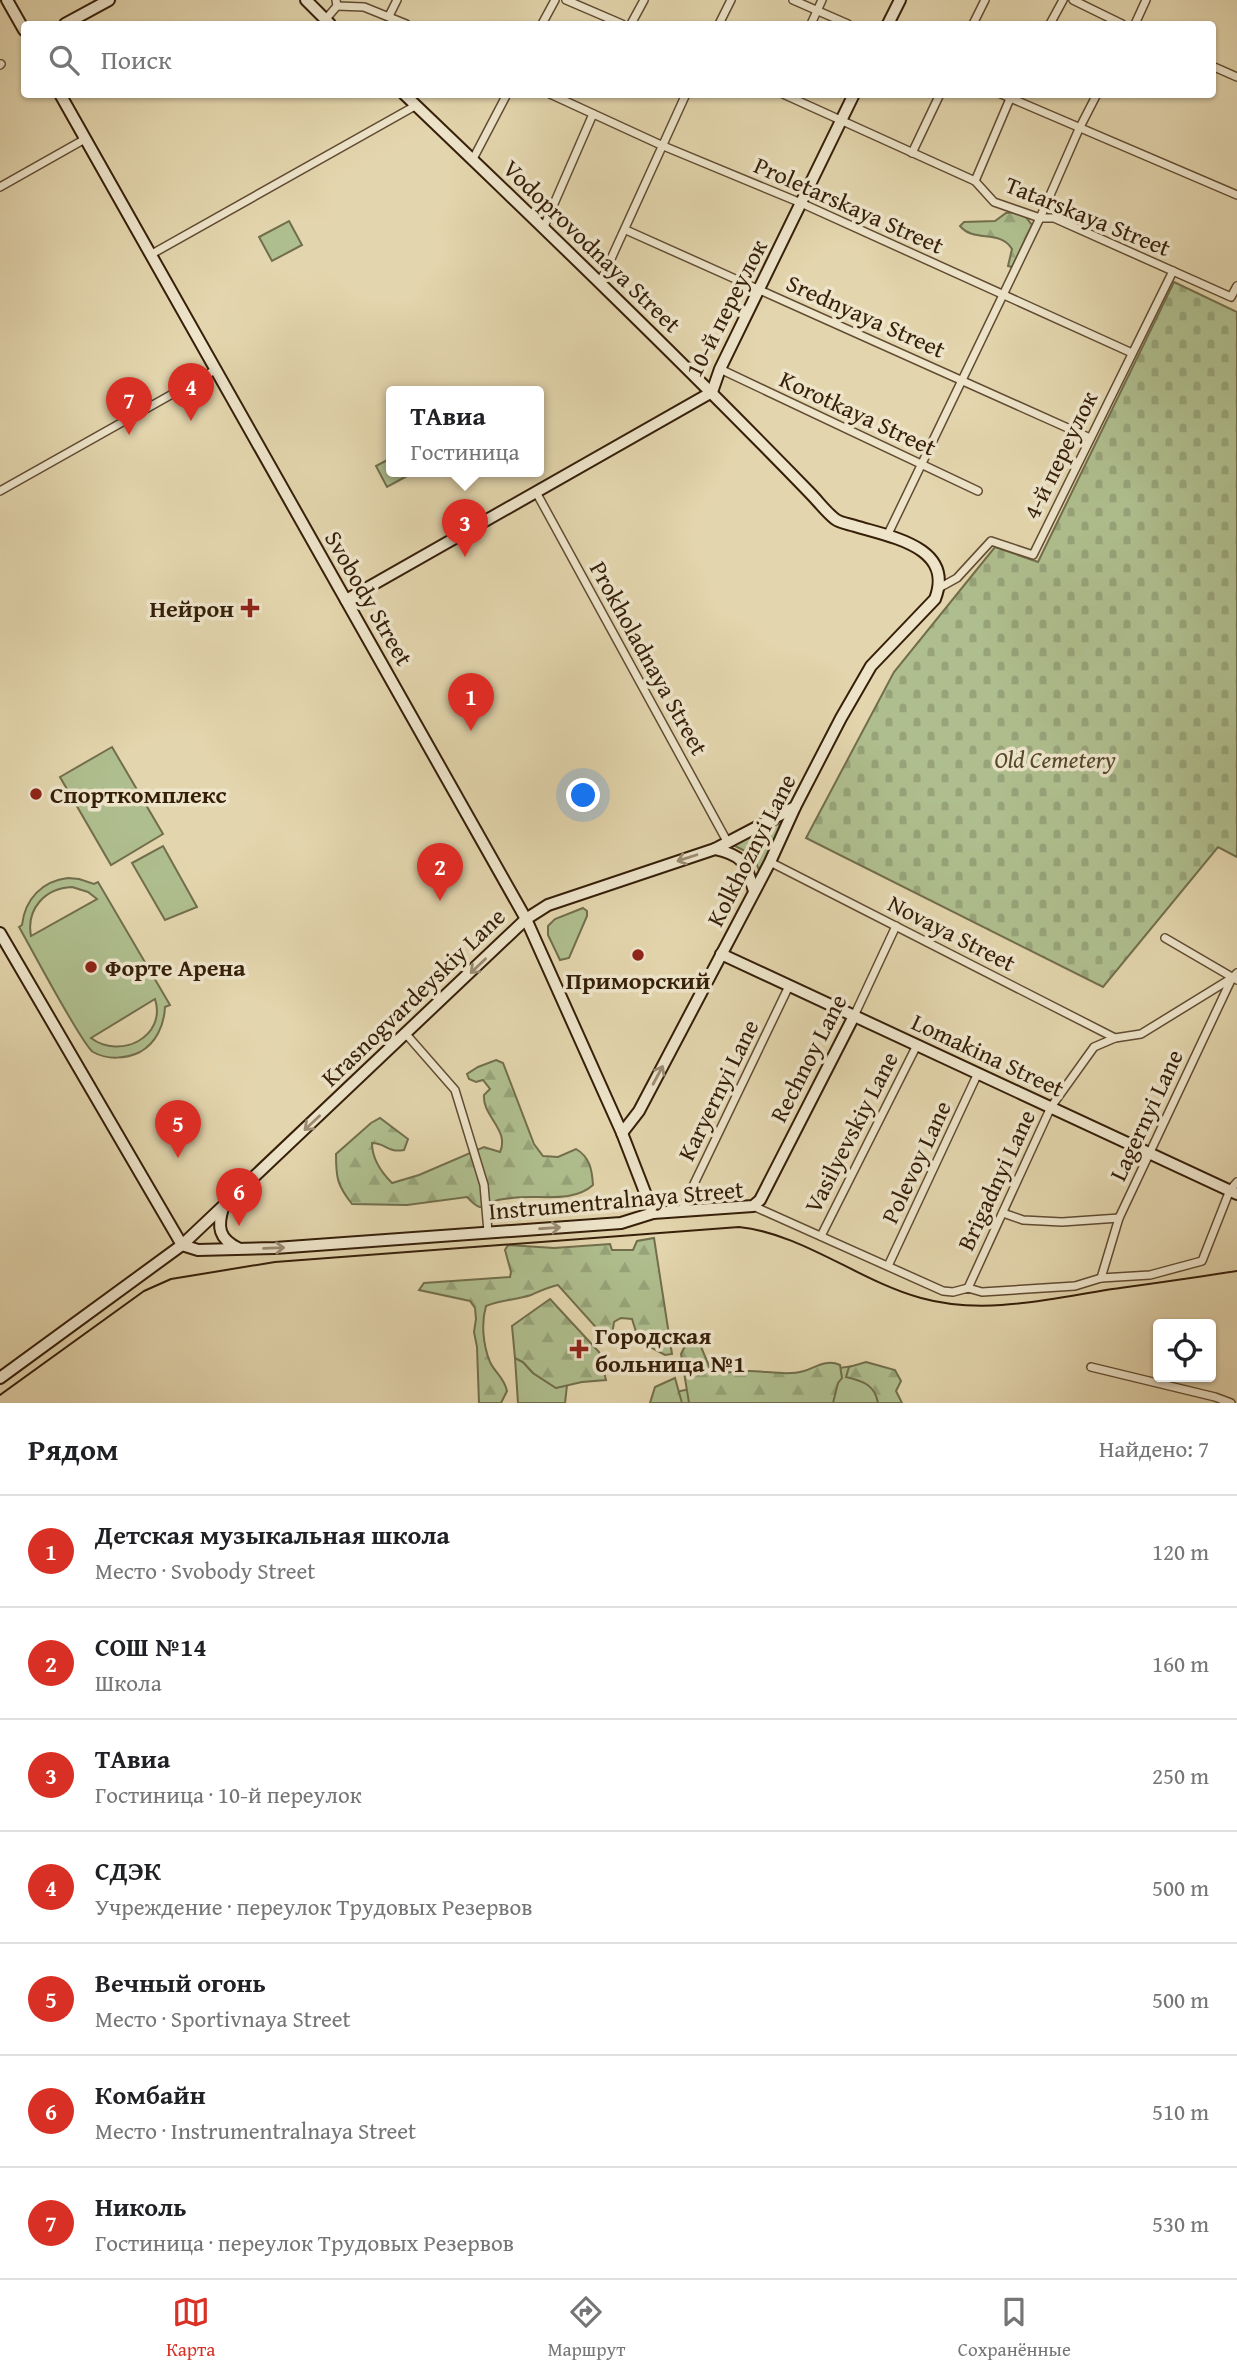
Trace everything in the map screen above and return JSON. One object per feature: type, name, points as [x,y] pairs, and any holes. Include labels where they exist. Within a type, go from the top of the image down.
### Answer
[{"type":"main road","points":[[8,0],[21,24]]},
{"type":"main road","points":[[70,21],[109,0]]},
{"type":"main road","points":[[306,0],[327,21]]},
{"type":"main road","points":[[890,21],[900,0]]},
{"type":"main road","name":"Svobody Street","points":[[62,98],[526,919],[622,1133],[653,1213]]},
{"type":"main road","name":"Vodoprovodnaya Street","points":[[408,98],[712,392],[836,520],[887,536]]},
{"type":"main road","name":"10-й переулок","points":[[346,600],[712,392],[720,369],[852,98]]},
{"type":"main road","points":[[887,536],[925,552],[935,564],[939,587]]},
{"type":"main road","name":"Kolkhoznyi Lane","points":[[622,1133],[639,1111],[770,862],[841,718],[871,666],[935,599],[939,587]]},
{"type":"main road","name":"Krasnogvardeyskiy Lane","points":[[0,1378],[182,1245],[526,919],[548,905],[715,849],[795,807]]},
{"type":"main road","points":[[715,849],[735,854],[746,867],[754,891]]},
{"type":"main road","points":[[0,933],[182,1245]]},
{"type":"main road","name":"Lomakina Street","points":[[721,954],[1149,1153],[1235,1189]]},
{"type":"main road","name":"Rechnoy Lane","points":[[753,1206],[760,1200],[853,1016]]},
{"type":"main road","points":[[224,1205],[220,1234],[228,1243],[240,1249]]},
{"type":"main road","name":"Instrumentralnaya Street","points":[[182,1245],[198,1250],[240,1249],[621,1223],[653,1213],[753,1206]]},
{"type":"street","points":[[389,16],[397,0]]},
{"type":"street","points":[[544,21],[555,0]]},
{"type":"street","points":[[566,0],[615,21]]},
{"type":"street","points":[[633,21],[644,0]]},
{"type":"street","points":[[720,21],[731,0]]},
{"type":"street","points":[[793,0],[840,21]]},
{"type":"street","points":[[812,21],[822,0]]},
{"type":"street","points":[[974,21],[985,0]]},
{"type":"street","points":[[1052,21],[1063,0]]},
{"type":"street","points":[[1073,0],[1116,21]]},
{"type":"street","points":[[1136,21],[1146,0]]},
{"type":"street","points":[[328,21],[337,3],[354,5],[400,21]]},
{"type":"street","points":[[1216,67],[1237,77]]},
{"type":"street","points":[[473,159],[505,98]]},
{"type":"street","name":"Proletarskaya Street","points":[[559,98],[661,145],[801,203],[1132,353]]},
{"type":"street","points":[[600,283],[684,98]]},
{"type":"street","name":"Tatarskaya Street","points":[[792,98],[975,181],[994,202],[1040,218],[1054,218],[1231,297],[1237,286]]},
{"type":"street","points":[[912,153],[938,98]]},
{"type":"street","points":[[975,181],[1011,98]]},
{"type":"street","points":[[1013,98],[1079,129],[1237,195]]},
{"type":"street","points":[[887,536],[1004,295],[1095,98]]},
{"type":"street","points":[[150,255],[415,106]]},
{"type":"street","points":[[543,229],[593,114]]},
{"type":"street","points":[[0,187],[85,139]]},
{"type":"street","name":"Srednyaya Street","points":[[626,230],[1090,438]]},
{"type":"street","name":"4-й переулок","points":[[939,587],[957,578],[991,541],[1033,555],[1173,271]]},
{"type":"street","name":"Korotkaya Street","points":[[720,369],[978,491]]},
{"type":"street","points":[[0,491],[215,370]]},
{"type":"street","name":"Prokholadnaya Street","points":[[536,492],[728,843]]},
{"type":"street","name":"Novaya Street","points":[[770,862],[1115,1038]]},
{"type":"street","name":"Rechnoy Lane","points":[[853,1016],[896,926]]},
{"type":"street","points":[[1165,938],[1235,977]]},
{"type":"street","name":"Brigadnyi Lane","points":[[968,1288],[1051,1107],[1094,1047],[1115,1038],[1142,1034],[1235,977]]},
{"type":"street","name":"Lagernyi Lane","points":[[1101,1278],[1119,1218],[1235,977]]},
{"type":"street","name":"Karyernyi Lane","points":[[681,1211],[789,986]]},
{"type":"street","points":[[406,1034],[456,1090],[484,1185],[488,1232]]},
{"type":"street","name":"Vasilyevskiy Lane","points":[[821,1236],[917,1045]]},
{"type":"street","name":"Polevoy Lane","points":[[888,1266],[978,1073]]},
{"type":"street","name":"Instrumentralnaya Street","points":[[753,1206],[943,1291],[953,1292],[968,1288],[982,1292],[1075,1286],[1101,1278],[1150,1275],[1202,1261],[1235,1189]]},
{"type":"street","points":[[1003,1213],[1023,1220],[1062,1222],[1119,1218]]},
{"type":"street","points":[[1091,1367],[1234,1402]]},
{"type":"green space","points":[[1015,212],[1025,216],[1032,225],[1012,267],[1008,266],[1012,249],[1007,243],[994,237],[972,234],[960,226],[964,222],[995,221],[1006,213]]},
{"type":"green space","points":[[289,221],[302,245],[272,261],[259,237]]},
{"type":"green space","name":"Old Cemetery","points":[[1174,282],[1237,312],[1237,857],[1218,847],[1103,987],[806,838],[894,672],[995,547],[1038,562]]},
{"type":"green space","points":[[386,461],[386,477],[405,477],[387,487],[376,466]]},
{"type":"green space","points":[[112,747],[163,834],[111,865],[60,777]]},
{"type":"green space","points":[[778,824],[782,830],[759,870],[753,855],[735,846],[736,843]]},
{"type":"green space","points":[[163,846],[197,907],[165,920],[132,863]]},
{"type":"green space","points":[[68,878],[94,884],[98,882],[170,1005],[165,1007],[163,1021],[155,1039],[140,1052],[116,1058],[93,1052],[68,1014],[19,927],[36,893]],"holes":[[[72,887],[88,892],[97,899],[31,936],[32,917],[40,902],[54,891]],[[155,999],[157,1012],[154,1024],[148,1034],[138,1041],[115,1047],[91,1038]]]},
{"type":"green space","points":[[583,908],[587,911],[587,916],[569,958],[560,960],[548,935],[548,926],[555,919]]},
{"type":"green space","points":[[496,1060],[503,1063],[534,1144],[543,1156],[558,1157],[576,1149],[589,1164],[593,1185],[585,1191],[565,1196],[501,1199],[483,1207],[476,1206],[467,1197],[407,1205],[352,1204],[338,1181],[336,1154],[380,1118],[408,1139],[404,1150],[394,1150],[372,1143],[378,1165],[392,1183],[419,1175],[484,1147],[500,1152],[502,1144],[499,1130],[485,1103],[484,1095],[490,1089],[483,1080],[476,1082],[469,1079],[467,1074]]},
{"type":"green space","points":[[654,1238],[672,1354],[665,1355],[639,1341],[632,1319],[621,1318],[614,1322],[609,1338],[601,1333],[558,1285],[531,1295],[497,1302],[486,1306],[483,1327],[490,1362],[507,1391],[501,1403],[479,1403],[474,1332],[476,1319],[475,1308],[470,1301],[419,1290],[424,1283],[510,1277],[505,1250],[508,1245],[554,1248],[610,1244],[612,1250],[633,1250],[637,1241]]},
{"type":"green space","points":[[550,1299],[599,1352],[606,1380],[556,1388],[515,1358],[512,1326]]},
{"type":"green space","points":[[699,1342],[711,1371],[791,1373],[831,1363],[840,1365],[842,1378],[833,1403],[689,1403],[681,1354],[686,1344]]},
{"type":"green space","points":[[515,1358],[556,1388],[567,1385],[565,1403],[518,1403]]},
{"type":"green space","points":[[866,1362],[895,1370],[901,1381],[896,1391],[902,1403],[878,1403],[871,1388],[846,1377],[849,1367]]},
{"type":"green space","points":[[868,1364],[896,1403],[658,1403],[657,1396],[699,1387]]},
{"type":"green space","points":[[675,1378],[682,1403],[650,1403],[655,1387]]},
{"type":"tram line","points":[[0,1395],[144,1291],[171,1279],[275,1262],[739,1227],[785,1238],[898,1291],[944,1303],[990,1306],[1014,1304],[1237,1271]]},
{"type":"place","name":"СДЭК","points":[[191,421]]},
{"type":"place","name":"Николь","points":[[129,435]]},
{"type":"place","name":"ТАвиа","points":[[465,557]]},
{"type":"place","name":"Нейрон","points":[[250,608]]},
{"type":"place","name":"Детская музыкальная школа","points":[[471,731]]},
{"type":"place","name":"Спорткомплекс","points":[[36,794]]},
{"type":"place","name":"СОШ №14","points":[[440,901]]},
{"type":"place","name":"Приморский","points":[[638,955]]},
{"type":"place","name":"Форте Арена","points":[[91,967]]},
{"type":"place","name":"Вечный огонь","points":[[178,1158]]},
{"type":"place","name":"Комбайн","points":[[239,1226]]},
{"type":"place","name":"Городская больница №1","points":[[579,1349]]}]
